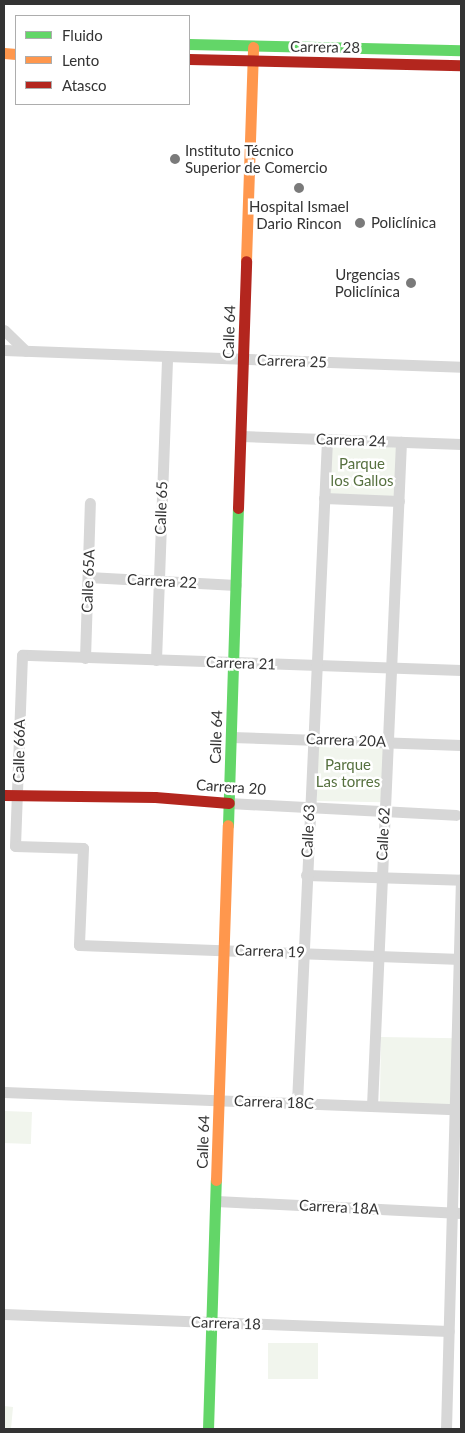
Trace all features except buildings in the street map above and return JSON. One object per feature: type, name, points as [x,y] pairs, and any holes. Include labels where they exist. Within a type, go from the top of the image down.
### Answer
[{"type":"street","name":"Carrera 28","points":[[190,44],[461,50]]},
{"type":"street","name":"Calle 64","points":[[208,1429],[253,46]]},
{"type":"street","name":"Carrera 28","points":[[190,58],[461,65]]},
{"type":"street","points":[[4,330],[26,351]]},
{"type":"street","name":"Carrera 25","points":[[4,350],[461,367]]},
{"type":"street","name":"Calle 65","points":[[156,660],[167,356]]},
{"type":"street","name":"Carrera 24","points":[[241,436],[461,444]]},
{"type":"street","name":"Calle 63","points":[[297,1103],[326,439]]},
{"type":"street","name":"Calle 62","points":[[372,1106],[377,955],[392,668],[401,442]]},
{"type":"street","points":[[324,498],[398,501]]},
{"type":"street","name":"Calle 65A","points":[[85,658],[90,503]]},
{"type":"street","name":"Carrera 22","points":[[88,577],[236,585]]},
{"type":"street","name":"Carrera 21","points":[[22,656],[461,670]]},
{"type":"street","name":"Calle 66A","points":[[22,656],[15,846],[83,848],[79,946]]},
{"type":"street","name":"Carrera 20A","points":[[231,737],[312,738],[461,745]]},
{"type":"street","name":"Carrera 20","points":[[4,795],[155,797],[456,814]]},
{"type":"street","points":[[306,875],[461,880],[455,1109],[457,1213],[449,1331],[446,1429]]},
{"type":"street","name":"Carrera 19","points":[[79,946],[224,949],[460,959]]},
{"type":"street","name":"Carrera 18C","points":[[4,1092],[455,1109]]},
{"type":"street","name":"Carrera 18A","points":[[216,1201],[457,1213]]},
{"type":"street","name":"Carrera 18","points":[[4,1314],[449,1331]]},
{"type":"green space","name":"Parque los Gallos","points":[[330,444],[397,448],[394,498],[327,495]]},
{"type":"green space","name":"Parque Las torres","points":[[318,742],[384,743],[383,802],[317,801]]},
{"type":"green space","points":[[381,1037],[457,1038],[456,1105],[380,1104]]},
{"type":"green space","points":[[4,1111],[32,1112],[31,1144],[4,1143]]},
{"type":"green space","points":[[268,1343],[318,1343],[318,1379],[268,1379]]},
{"type":"green space","points":[[4,1406],[13,1407],[11,1429],[4,1429]]},
{"type":"traffic: fast","points":[[190,44],[461,50]]},
{"type":"traffic: fast","points":[[228,825],[238,508]]},
{"type":"traffic: fast","points":[[208,1429],[216,1180]]},
{"type":"traffic: slow","points":[[246,261],[253,47]]},
{"type":"traffic: slow","points":[[4,53],[15,54]]},
{"type":"traffic: slow","points":[[216,1180],[228,825]]},
{"type":"traffic: jam","points":[[190,59],[461,65]]},
{"type":"traffic: jam","points":[[238,508],[246,261]]},
{"type":"traffic: jam","points":[[4,795],[155,797],[229,803]]},
{"type":"place","name":"Instituto Técnico Superior de Comercio","points":[[175,159]]},
{"type":"place","name":"Hospital Ismael Dario Rincon","points":[[299,188]]},
{"type":"place","name":"Policlínica","points":[[360,223]]},
{"type":"place","name":"Urgencias Policlínica","points":[[411,283]]}]
